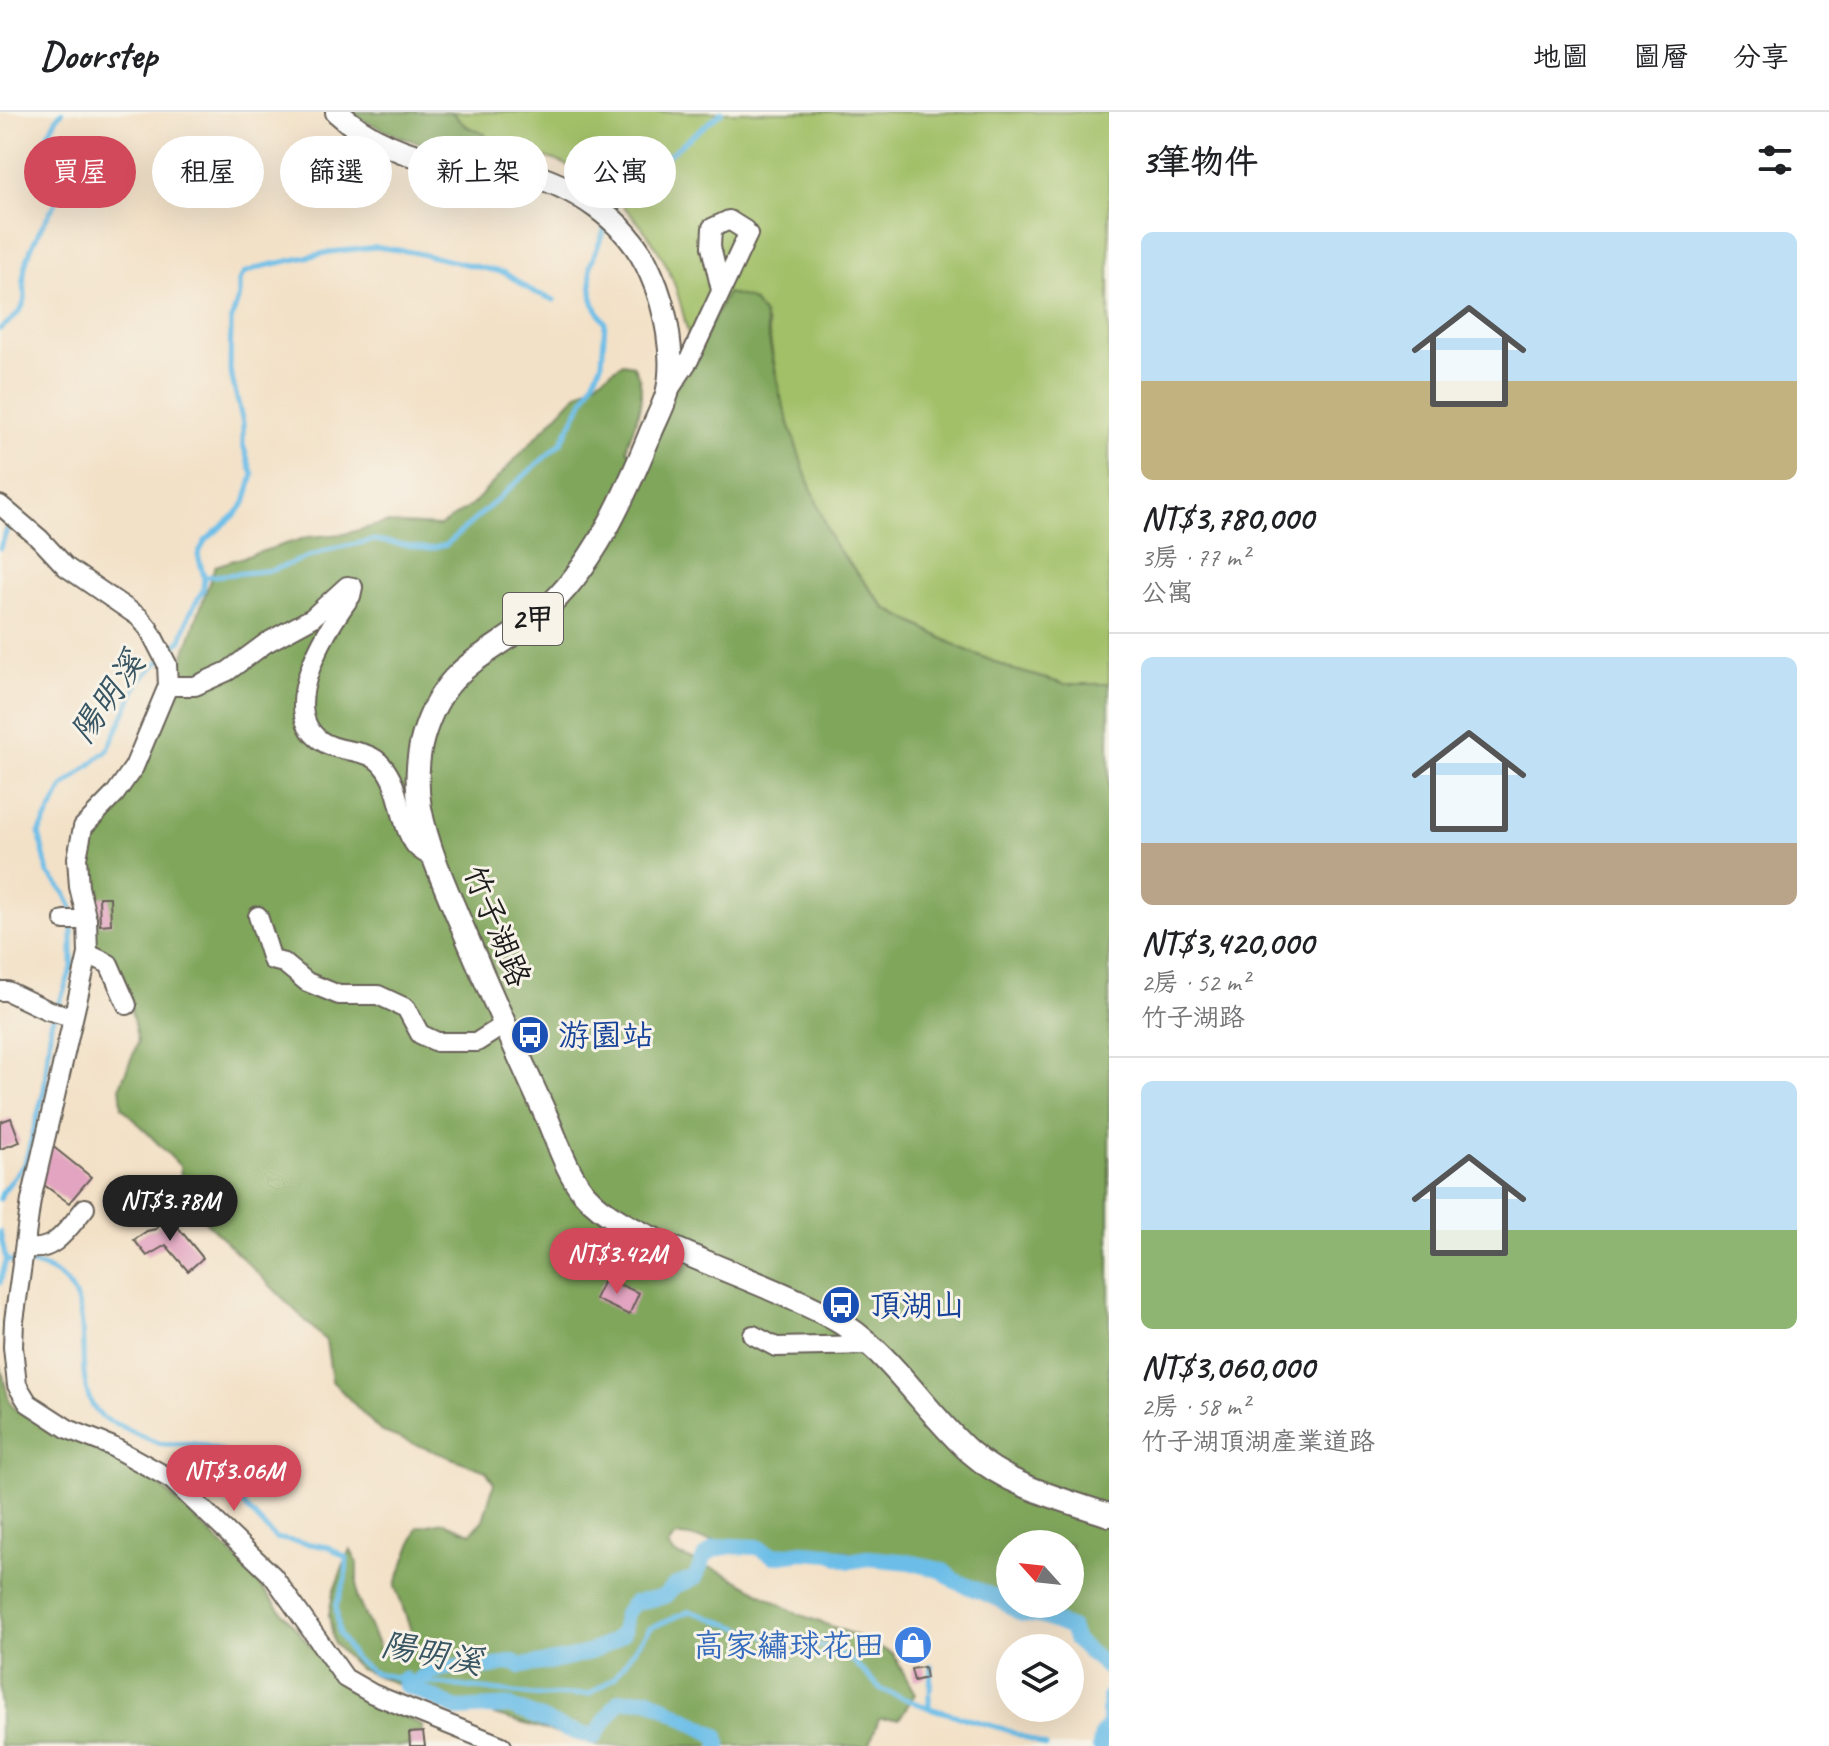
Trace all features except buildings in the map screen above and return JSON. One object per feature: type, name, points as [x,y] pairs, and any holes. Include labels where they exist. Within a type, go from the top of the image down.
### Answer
[{"type":"main road","name":"竹子湖路","points":[[337,112],[374,140],[429,159],[516,170],[560,185],[587,200],[627,235],[651,273],[660,302],[668,338],[667,392],[636,469],[575,579],[540,614],[460,671],[446,685],[437,699],[418,765],[420,806],[435,859],[504,1025],[577,1183],[605,1212],[646,1236],[832,1317],[871,1345],[969,1451],[993,1470],[1042,1492],[1109,1515]]},
{"type":"street","points":[[667,392],[689,360],[721,290]]},
{"type":"street","points":[[0,505],[40,539],[66,567],[139,617],[163,657],[168,686],[134,767],[115,794],[83,827],[77,858],[79,887],[87,920],[88,954],[61,1014],[23,1258],[13,1347],[17,1385],[28,1403],[68,1429],[111,1446],[171,1479],[273,1576],[345,1678],[373,1694],[491,1745]]},
{"type":"street","points":[[168,686],[195,686],[228,671],[266,643],[312,618],[347,586],[353,587],[351,596],[320,644],[307,674],[303,706],[318,740],[334,748],[372,756],[383,766],[394,786],[416,847],[435,859]]},
{"type":"street","points":[[258,916],[272,960],[284,963],[307,982],[339,995],[378,995],[406,1008],[420,1034],[437,1042],[477,1042],[504,1025]]},
{"type":"street","points":[[64,920],[87,920]]},
{"type":"street","points":[[88,954],[109,964],[127,1005]]},
{"type":"street","points":[[0,991],[7,991],[61,1014]]},
{"type":"street","points":[[23,1258],[32,1249],[56,1243],[85,1208]]},
{"type":"street","points":[[753,1335],[776,1347],[871,1345]]},
{"type":"green space","points":[[349,112],[452,112],[465,126],[485,136],[408,136],[408,139]]},
{"type":"green space","points":[[452,112],[1109,112],[1109,684],[1064,684],[1011,669],[959,647],[886,608],[833,543],[804,470],[780,395],[767,323],[753,301],[695,357],[678,295],[666,266],[655,245],[626,208],[676,208],[676,136],[564,136],[564,164],[548,158],[548,136],[483,136]]},
{"type":"green space","points":[[727,293],[753,301],[764,315],[780,395],[804,470],[833,543],[885,608],[959,647],[1011,669],[1064,684],[1109,684],[1109,1671],[1084,1643],[1084,1634],[1073,1634],[1043,1618],[1084,1618],[1084,1530],[996,1530],[996,1598],[911,1564],[870,1560],[841,1550],[766,1549],[682,1536],[674,1537],[668,1546],[675,1554],[724,1573],[798,1614],[855,1635],[893,1654],[915,1694],[899,1719],[879,1719],[869,1746],[600,1746],[446,1701],[387,1680],[359,1669],[334,1644],[329,1615],[333,1593],[350,1549],[357,1562],[357,1598],[382,1653],[399,1653],[415,1642],[395,1586],[418,1527],[443,1522],[471,1533],[483,1520],[494,1483],[486,1471],[380,1431],[332,1381],[326,1341],[183,1199],[180,1166],[122,1107],[120,1086],[138,1042],[129,1001],[95,947],[87,889],[89,835],[120,798],[169,698],[215,566],[308,537],[344,534],[386,523],[440,526],[473,504],[575,396],[623,363],[633,365],[638,374],[641,394],[627,449],[632,455],[695,357]]},
{"type":"green space","points":[[0,1366],[15,1409],[130,1466],[162,1487],[242,1564],[341,1682],[359,1697],[422,1725],[423,1732],[410,1733],[410,1746],[0,1746]]},
{"type":"waterway","points":[[0,329],[21,310],[27,259],[59,198],[43,143],[62,112]]},
{"type":"waterway","points":[[613,211],[621,193],[722,112]]},
{"type":"waterway","points":[[204,577],[273,570],[327,550],[374,540],[429,549],[446,545],[561,443],[591,386],[602,362],[605,322],[593,303],[590,266],[607,223]]},
{"type":"waterway","points":[[58,1007],[72,967],[72,908],[65,893],[48,873],[39,833],[63,787],[108,750],[139,681],[181,640],[190,613],[203,590],[204,577],[198,555],[205,541],[245,503],[253,475],[243,445],[243,423],[230,370],[231,321],[239,296],[239,281],[244,273],[330,252],[376,247],[505,273],[532,291],[554,300]]},
{"type":"waterway","points":[[0,548],[10,522]]},
{"type":"waterway","name":"陽明溪","points":[[0,1199],[25,1163],[44,1091],[54,1016]]},
{"type":"waterway","name":"陽明溪","points":[[0,1232],[6,1260],[16,1262]]},
{"type":"waterway","points":[[0,1283],[6,1260]]},
{"type":"waterway","name":"陽明溪","points":[[26,1263],[54,1273],[71,1289],[79,1309],[85,1380],[90,1400],[102,1417],[158,1443],[194,1444],[230,1456],[240,1467],[244,1505],[275,1538],[328,1547],[347,1558],[346,1577],[336,1606],[339,1634],[355,1659],[372,1672],[406,1680],[542,1696],[590,1694],[615,1677],[650,1628],[690,1611],[776,1640],[828,1647],[853,1661],[882,1690],[929,1708],[1004,1729],[1046,1746]]},
{"type":"waterway","points":[[417,1682],[441,1669],[490,1667],[514,1662],[519,1666],[574,1657],[600,1648],[623,1633],[625,1614],[634,1603],[665,1596],[674,1586],[695,1578],[705,1556],[714,1549],[731,1546],[757,1547],[774,1556],[803,1552],[830,1554],[850,1561],[868,1558],[910,1562],[943,1571],[955,1581],[999,1599],[1022,1614],[1043,1617],[1071,1628],[1076,1641],[1109,1669]]},
{"type":"waterway","points":[[930,1690],[931,1666]]},
{"type":"waterway","points":[[404,1679],[405,1685],[414,1689]]},
{"type":"waterway","points":[[417,1690],[457,1709],[510,1706],[567,1730],[594,1737],[619,1701],[649,1699],[717,1736],[719,1746]]},
{"type":"waterway","points":[[929,1695],[929,1708]]},
{"type":"waterway","points":[[1100,1746],[1102,1734],[1109,1724],[1109,1697]]},
{"type":"place","name":"游園站","points":[[530,1035]]},
{"type":"place","name":"頂湖山","points":[[841,1305]]},
{"type":"place","name":"高家繡球花田","points":[[913,1645]]}]
